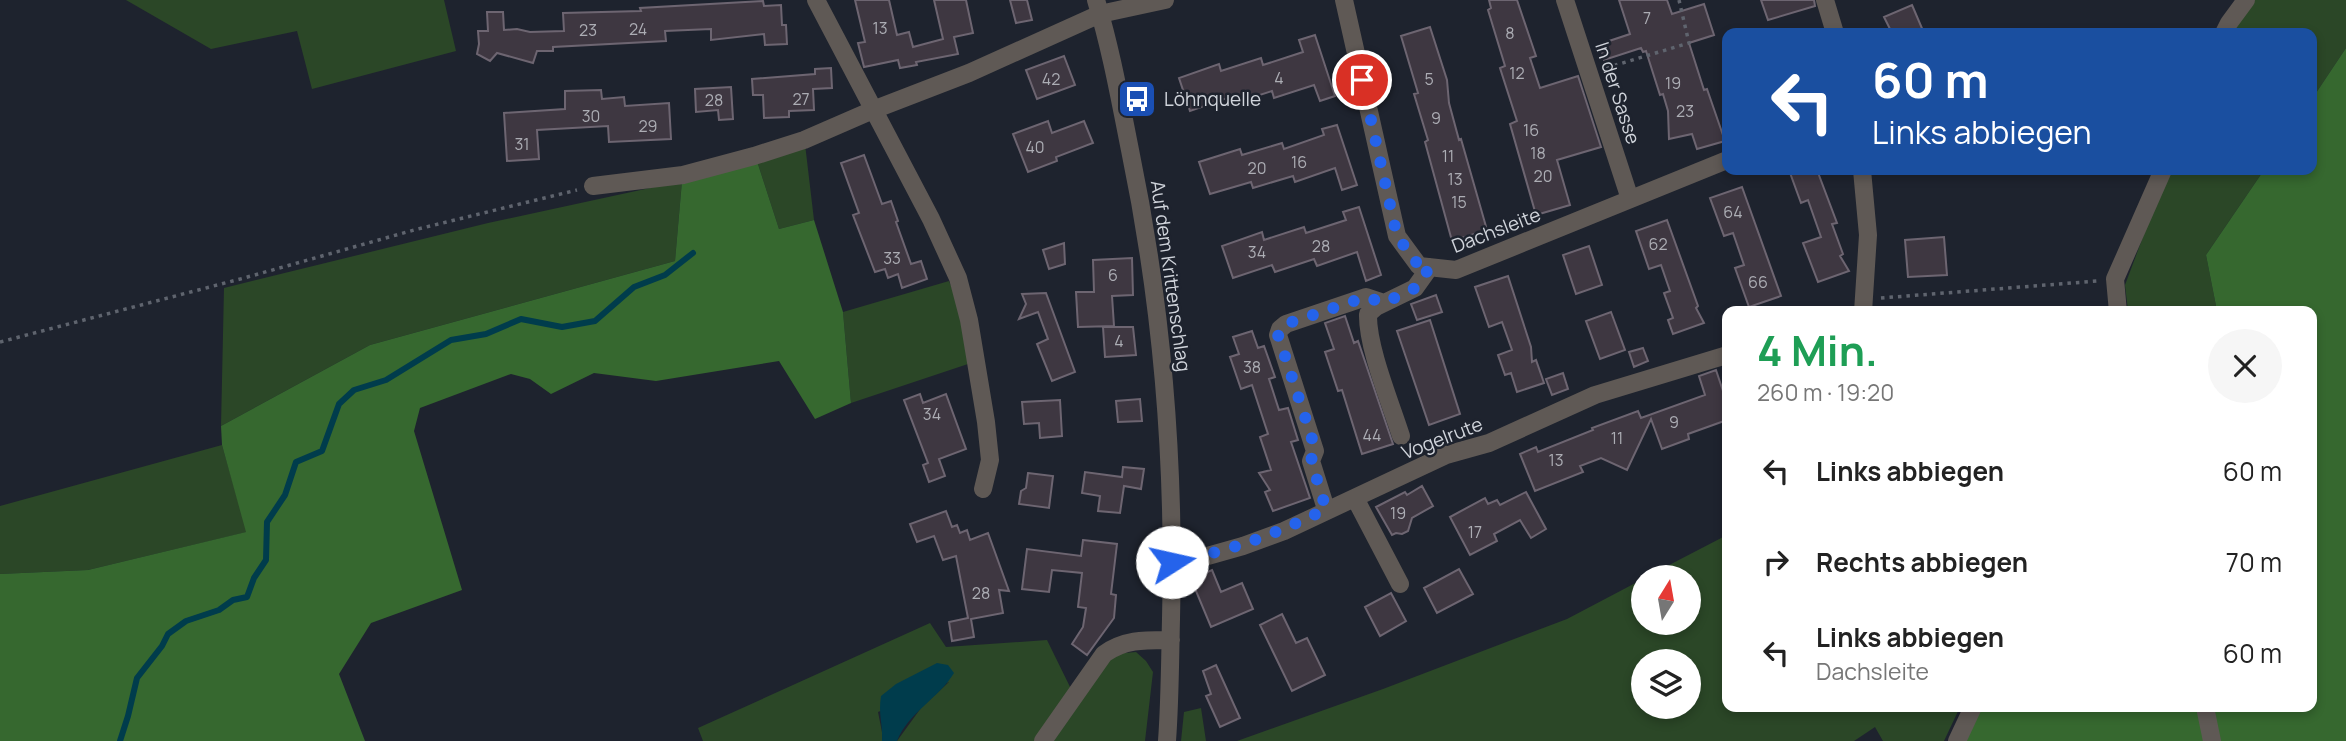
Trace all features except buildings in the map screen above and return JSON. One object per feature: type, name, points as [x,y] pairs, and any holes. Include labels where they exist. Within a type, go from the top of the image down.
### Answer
[{"type":"street","points":[[816,0],[958,278],[969,320],[986,422],[990,460],[983,489]]},
{"type":"street","points":[[593,186],[683,175],[804,140],[969,73],[1098,7],[1165,0]]},
{"type":"street","name":"Dachsleite","points":[[1344,0],[1397,236],[1419,266],[1456,270],[1722,162]]},
{"type":"street","name":"In der Sasse","points":[[1565,0],[1630,200]]},
{"type":"street","points":[[1825,0],[1833,28]]},
{"type":"street","points":[[2226,28],[2246,0]]},
{"type":"street","name":"Auf dem Krittenschlag","points":[[1098,7],[1142,206],[1165,392],[1172,562],[1167,741]]},
{"type":"street","points":[[1862,175],[1868,235],[1864,305]]},
{"type":"street","points":[[2117,306],[2115,279],[2161,175]]},
{"type":"street","points":[[1401,436],[1368,326],[1368,314],[1415,288],[1430,267]]},
{"type":"street","points":[[1326,509],[1311,460],[1315,451],[1313,443],[1278,335],[1286,324],[1366,297],[1384,303]]},
{"type":"street","name":"Vogelrute","points":[[1172,562],[1204,557],[1284,531],[1446,454],[1489,443],[1595,395],[1722,357]]},
{"type":"street","points":[[1354,498],[1400,584]]},
{"type":"street","points":[[1043,741],[1104,654],[1116,645],[1128,642],[1171,640]]},
{"type":"street","points":[[1956,741],[1970,712]]},
{"type":"street","points":[[2205,712],[2212,741]]},
{"type":"path","points":[[1589,74],[1689,43],[1678,0]]},
{"type":"path","points":[[0,342],[402,233],[593,186]]},
{"type":"path","points":[[1864,305],[2115,279]]},
{"type":"green space","points":[[126,0],[444,0],[456,51],[312,89],[297,31],[211,49]]},
{"type":"green space","points":[[2250,0],[2346,0],[2346,48],[2317,92],[2317,28],[2231,28]]},
{"type":"green space","points":[[2346,48],[2346,741],[2215,741],[2210,712],[2317,712],[2317,306],[2216,306],[2206,255],[2261,175],[2317,175],[2317,92]]},
{"type":"green space","points":[[805,144],[814,220],[779,229],[757,161]]},
{"type":"green space","points":[[757,161],[779,229],[814,220],[843,312],[851,403],[815,419],[779,361],[656,381],[594,373],[551,394],[530,379],[511,374],[420,408],[414,431],[462,590],[371,623],[339,674],[365,741],[0,741],[0,574],[88,570],[246,532],[222,445],[221,426],[370,345],[675,261],[682,181]]},
{"type":"green space","points":[[2166,175],[2261,175],[2206,255],[2216,306],[2127,306],[2125,285]]},
{"type":"green space","points":[[682,181],[675,261],[370,345],[221,426],[224,288],[488,223]]},
{"type":"green space","points":[[949,281],[957,300],[971,363],[851,403],[843,312]]},
{"type":"green space","points":[[222,445],[247,532],[88,570],[0,574],[0,506]]},
{"type":"green space","points":[[1722,538],[1722,712],[1958,712],[1944,741],[1883,741],[1875,727],[1854,741],[1237,741],[1567,619],[1631,585],[1631,635],[1701,635],[1701,565],[1669,565]]},
{"type":"green space","points":[[930,623],[946,647],[1047,640],[1073,693],[1040,741],[897,741],[921,708],[949,682],[878,712],[882,741],[703,741],[698,728]]},
{"type":"green space","points":[[1136,652],[1153,672],[1145,741],[1052,741],[1114,654]]},
{"type":"green space","points":[[1201,708],[1206,741],[1181,741],[1184,712]]},
{"type":"green space","points":[[1980,712],[2203,712],[2209,741],[1966,741]]},
{"type":"water","points":[[937,663],[948,665],[954,673],[948,682],[908,722],[897,741],[882,741],[881,696],[896,684]]},
{"type":"waterway","points":[[120,741],[137,678],[168,634],[186,621],[219,610],[233,600],[247,597],[254,578],[266,560],[267,522],[285,495],[296,462],[322,451],[339,404],[354,390],[386,380],[451,340],[486,334],[521,319],[562,327],[595,321],[634,287],[665,275],[693,253]]},
{"type":"place","name":"Löhnquelle","points":[[1137,99]]},
{"type":"route","points":[[1172,562],[1204,557],[1243,546],[1284,531],[1326,509],[1311,460],[1315,451],[1311,435],[1278,335],[1280,329],[1286,324],[1366,297],[1384,303],[1415,288],[1430,267],[1419,266],[1397,236],[1362,80]]}]
